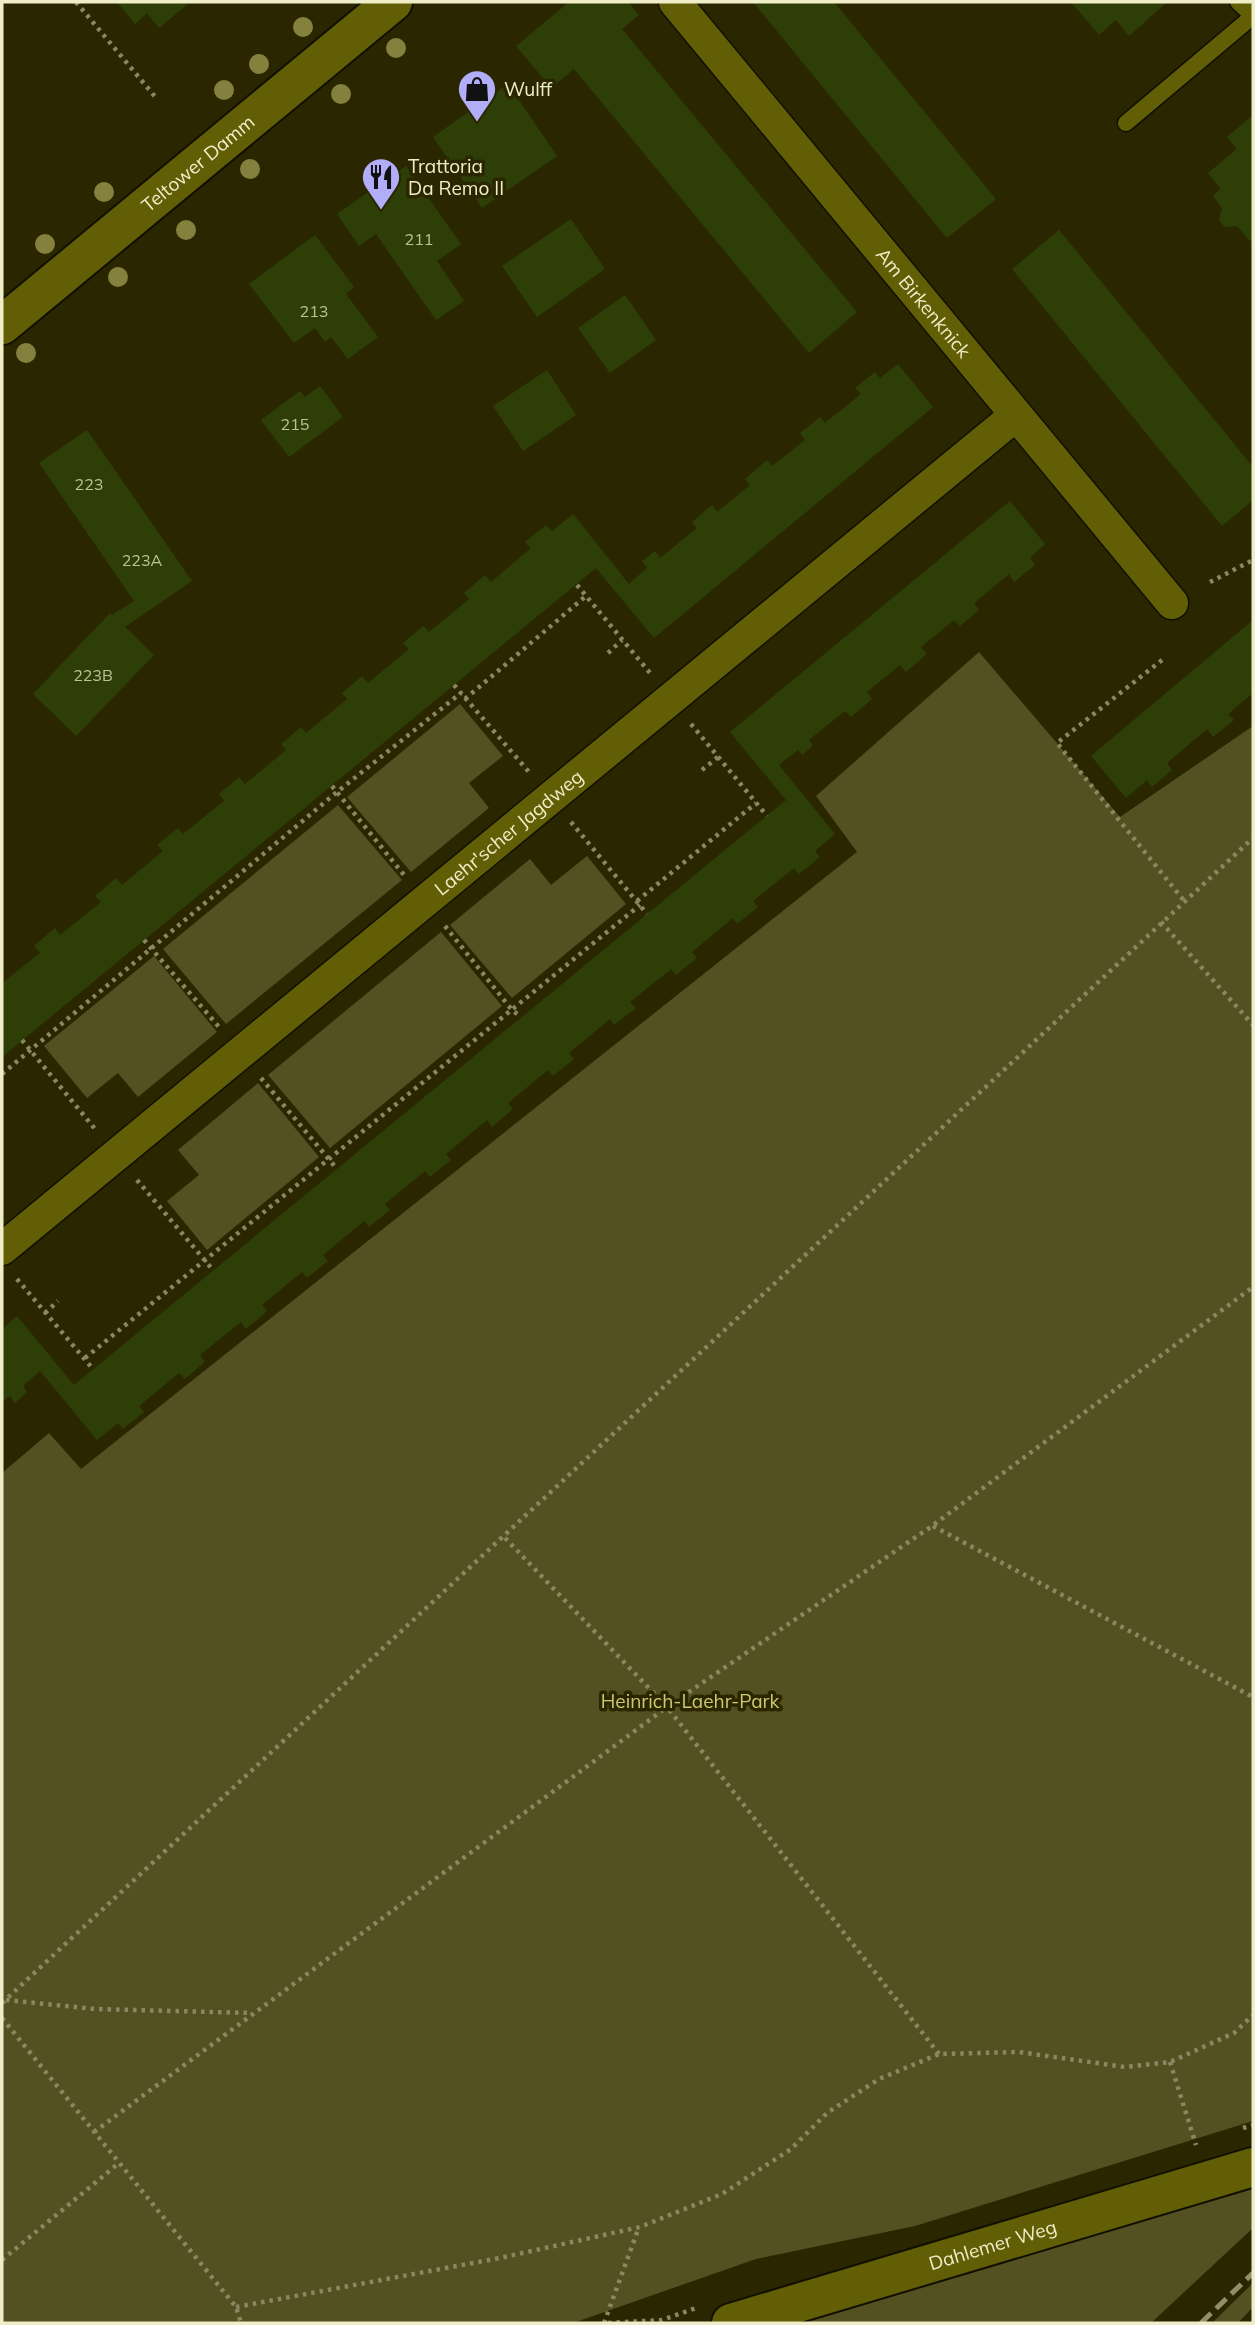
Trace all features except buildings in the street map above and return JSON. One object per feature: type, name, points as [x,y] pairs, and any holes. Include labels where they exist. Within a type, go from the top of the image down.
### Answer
[{"type":"main road","name":"Teltower Damm","points":[[2,325],[393,2]]},
{"type":"main road","name":"Dahlemer Weg","points":[[730,2323],[1253,2167]]},
{"type":"street","name":"Am Birkenknick","points":[[675,2],[1172,603]]},
{"type":"street","name":"Laehr'scher Jagdweg","points":[[8,1262],[1016,415]]},
{"type":"lane","points":[[1126,123],[1253,16],[1238,2]]},
{"type":"path","points":[[76,2],[157,99]]},
{"type":"path","points":[[1210,582],[1253,560]]},
{"type":"path","points":[[577,585],[654,679]]},
{"type":"path","points":[[466,698],[586,597]]},
{"type":"path","points":[[608,653],[622,640]]},
{"type":"path","points":[[1162,660],[1056,743],[1185,902]]},
{"type":"path","points":[[454,685],[534,778]]},
{"type":"path","points":[[2,1074],[337,792],[461,693]]},
{"type":"path","points":[[688,720],[766,816]]},
{"type":"path","points":[[702,770],[718,757]]},
{"type":"path","points":[[332,786],[409,881]]},
{"type":"path","points":[[85,1358],[512,1010],[756,803]]},
{"type":"path","points":[[569,819],[647,914]]},
{"type":"path","points":[[3,2002],[505,1538],[1253,838]]},
{"type":"path","points":[[1161,922],[1253,1026]]},
{"type":"path","points":[[442,923],[512,1010],[522,1017]]},
{"type":"path","points":[[144,940],[153,947],[224,1033]]},
{"type":"path","points":[[22,1040],[100,1135]]},
{"type":"path","points":[[258,1074],[337,1169]]},
{"type":"path","points":[[134,1177],[213,1270]]},
{"type":"path","points":[[8,1262],[45,1313],[93,1369]]},
{"type":"path","points":[[94,2132],[667,1707],[932,1526],[1253,1287]]},
{"type":"path","points":[[45,1313],[58,1301]]},
{"type":"path","points":[[932,1526],[1253,1696]]},
{"type":"path","points":[[505,1538],[667,1707],[939,2054]]},
{"type":"path","points":[[3,2002],[95,2010],[253,2013]]},
{"type":"path","points":[[236,2307],[500,2258],[640,2227],[722,2194],[791,2150],[827,2113],[879,2079],[939,2054],[1019,2052],[1125,2067],[1170,2062],[1234,2033],[1253,2015]]},
{"type":"path","points":[[2,2018],[236,2307],[242,2323]]},
{"type":"path","points":[[1170,2062],[1195,2142]]},
{"type":"path","points":[[2,2260],[119,2163]]},
{"type":"path","points":[[640,2227],[606,2323],[662,2320]]},
{"type":"green space","name":"Heinrich-Laehr-Park","points":[[979,652],[1120,817],[1253,726],[1253,2121],[915,2226],[756,2259],[573,2323],[2,2323],[2,1473],[49,1433],[81,1469],[857,852],[816,796]]},
{"type":"green space","points":[[460,704],[503,756],[469,783],[489,808],[411,872],[347,797]]},
{"type":"green space","points":[[338,805],[402,880],[226,1024],[163,949]]},
{"type":"green space","points":[[587,856],[626,904],[512,998],[450,925],[530,859],[551,885]]},
{"type":"green space","points":[[441,932],[502,1006],[330,1148],[268,1075]]},
{"type":"green space","points":[[154,956],[217,1032],[138,1097],[118,1073],[87,1098],[44,1046]]},
{"type":"green space","points":[[258,1083],[319,1157],[207,1250],[167,1201],[199,1175],[178,1150]]},
{"type":"green space","points":[[1253,2189],[1253,2228],[1151,2323],[801,2323]]},
{"type":"green space","points":[[1253,2283],[1253,2307],[1238,2323],[1212,2323]]},
{"type":"railway","points":[[1201,2323],[1253,2273]]},
{"type":"place","name":"Wulff","points":[[477,123]]},
{"type":"place","name":"Trattoria Da Remo II","points":[[381,211]]}]
